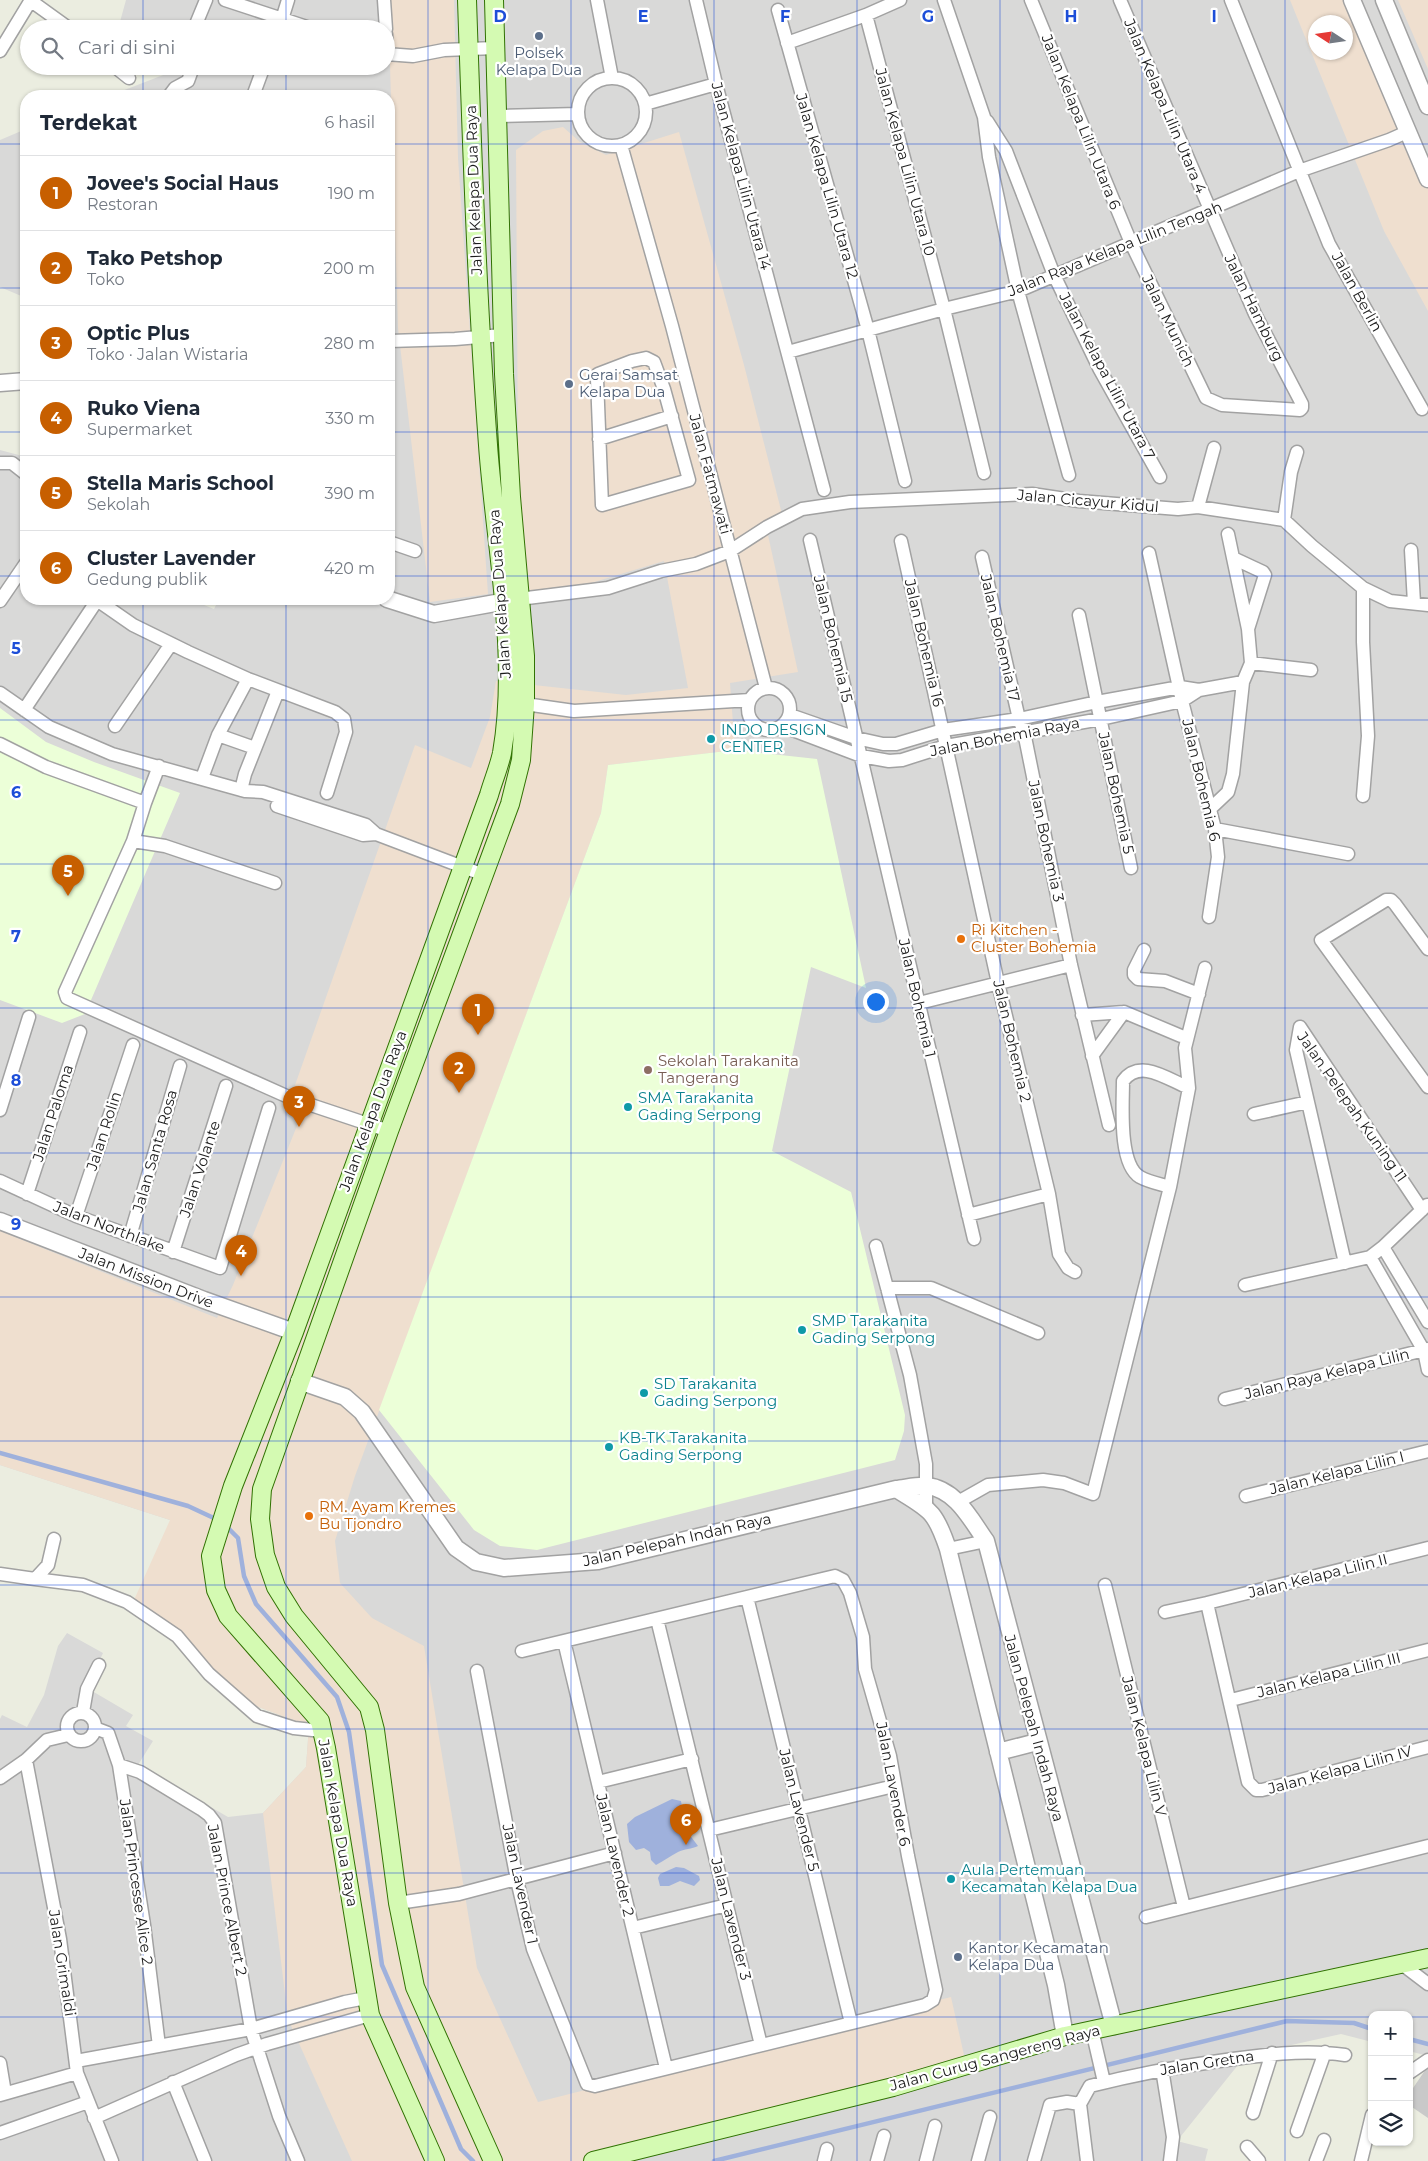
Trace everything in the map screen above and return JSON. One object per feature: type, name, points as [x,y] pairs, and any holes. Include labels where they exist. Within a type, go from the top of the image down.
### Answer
[{"type":"main road","name":"Jalan Kelapa Dua Raya","points":[[467,0],[476,262],[488,448],[511,600],[525,656],[525,704],[519,769],[510,804],[299,1381],[262,1489],[260,1519],[265,1554],[276,1587],[294,1616],[369,1707],[375,1730],[398,1903],[415,1987],[493,2161]]},
{"type":"main road","name":"Jalan Kelapa Dua Raya","points":[[435,2161],[368,2006],[320,1722],[228,1616],[216,1590],[210,1556],[225,1508],[294,1332],[489,795],[502,754],[507,708],[511,600],[511,497],[503,335],[494,0]]},
{"type":"main road","points":[[235,1482],[262,1489]]},
{"type":"main road","name":"Jalan Curug Sangereng Raya","points":[[593,2161],[893,2087],[1065,2036],[1093,2035],[1114,2026],[1403,1965],[1428,1958]]},
{"type":"street","points":[[0,51],[31,0],[58,20]]},
{"type":"street","points":[[198,20],[206,0]]},
{"type":"street","points":[[225,0],[274,20]]},
{"type":"street","points":[[282,20],[288,0]]},
{"type":"street","points":[[384,0],[385,20]]},
{"type":"street","points":[[597,0],[612,78]]},
{"type":"street","name":"Jalan Kelapa Lilin Utara 14","points":[[696,0],[716,84],[824,490]]},
{"type":"street","points":[[787,43],[866,15],[900,0]]},
{"type":"street","points":[[944,0],[984,117],[989,157],[1018,291],[1070,475]]},
{"type":"street","name":"Jalan Kelapa Lilin Utara 6","points":[[1031,0],[1131,243]]},
{"type":"street","name":"Jalan Kelapa Lilin Utara 4","points":[[1120,0],[1209,211]]},
{"type":"street","name":"Jalan Berlin","points":[[1231,0],[1329,244],[1422,409]]},
{"type":"street","points":[[1352,0],[1428,179]]},
{"type":"street","points":[[1384,0],[1428,106]]},
{"type":"street","name":"Jalan Kelapa Lilin Utara 12","points":[[778,10],[868,330],[905,481]]},
{"type":"street","name":"Jalan Kelapa Lilin Utara 10","points":[[866,15],[944,309],[984,473]]},
{"type":"street","points":[[395,55],[413,56],[444,50],[495,48]]},
{"type":"street","points":[[125,75],[129,78]]},
{"type":"street","points":[[174,90],[188,81],[190,75]]},
{"type":"street","points":[[254,90],[260,75]]},
{"type":"street","points":[[612,78],[623,80],[633,86],[645,104],[644,121],[641,129],[629,142],[621,145],[604,145],[589,138],[579,123],[579,103],[584,93],[591,85],[601,80],[612,78]]},
{"type":"street","points":[[645,104],[716,84]]},
{"type":"street","points":[[498,116],[578,114]]},
{"type":"street","name":"Jalan Kelapa Lilin Utara 7","points":[[984,117],[1006,151],[1054,275],[1099,368],[1160,477]]},
{"type":"street","name":"Jalan Raya Kelapa Lilin Tengah","points":[[788,352],[944,309],[1018,291],[1299,171],[1407,132]]},
{"type":"street","name":"Jalan Fatmawati","points":[[621,145],[686,382],[766,688]]},
{"type":"street","name":"Jalan Hamburg","points":[[1206,398],[1222,405],[1300,410],[1302,408],[1302,404],[1255,314],[1209,211]]},
{"type":"street","name":"Jalan Munich","points":[[1131,243],[1206,398]]},
{"type":"street","points":[[395,341],[503,335]]},
{"type":"street","points":[[646,358],[654,362],[672,416],[689,480],[602,505],[596,378],[598,374],[632,361],[646,358]]},
{"type":"street","points":[[0,383],[20,381]]},
{"type":"street","points":[[664,389],[686,382]]},
{"type":"street","points":[[599,439],[672,416]]},
{"type":"street","points":[[1198,507],[1214,448]]},
{"type":"street","points":[[1297,452],[1291,472],[1284,520],[1363,588],[1390,601],[1428,605]]},
{"type":"street","points":[[0,463],[12,463],[20,469]]},
{"type":"street","name":"Jalan Cicayur Kidul","points":[[511,600],[608,588],[661,571],[696,564],[730,551],[768,527],[802,509],[850,502],[1032,494],[1079,501],[1168,508],[1198,507],[1284,520]]},
{"type":"street","points":[[1210,809],[1228,792],[1234,774],[1243,682],[1251,663],[1248,629],[1228,534]]},
{"type":"street","name":"Jalan Bohemia 15","points":[[810,540],[861,756]]},
{"type":"street","name":"Jalan Bohemia 16","points":[[901,541],[946,746]]},
{"type":"street","points":[[395,544],[415,551]]},
{"type":"street","points":[[1411,550],[1414,604]]},
{"type":"street","name":"Jalan Bohemia 6","points":[[1149,554],[1182,701],[1215,828],[1218,857],[1209,917]]},
{"type":"street","name":"Jalan Bohemia 17","points":[[982,556],[1019,719],[1024,732]]},
{"type":"street","points":[[1233,558],[1263,572],[1265,575],[1248,629]]},
{"type":"street","points":[[0,601],[20,571]]},
{"type":"street","points":[[1363,588],[1363,642],[1368,736],[1363,796]]},
{"type":"street","points":[[395,602],[434,614],[511,600]]},
{"type":"street","points":[[24,710],[94,605]]},
{"type":"street","points":[[106,605],[133,625],[171,644],[248,679],[335,712],[344,719],[346,732],[326,793]]},
{"type":"street","name":"Jalan Bohemia 5","points":[[1079,615],[1131,868]]},
{"type":"street","points":[[115,726],[171,644]]},
{"type":"street","points":[[1251,663],[1311,670]]},
{"type":"street","points":[[202,778],[218,735],[248,679]]},
{"type":"street","name":"Jalan Bohemia Raya","points":[[790,715],[856,738],[883,744],[896,744],[943,730],[1019,719],[1180,687],[1199,690],[1243,682]]},
{"type":"street","points":[[773,688],[785,695],[789,701],[790,715],[782,726],[769,731],[756,726],[748,714],[750,700],[759,690],[773,688]]},
{"type":"street","name":"Jalan Bohemia Raya","points":[[782,726],[861,756],[889,761],[902,760],[946,746],[1101,719],[1182,701],[1199,690]]},
{"type":"street","points":[[243,790],[255,748],[278,691]]},
{"type":"street","points":[[0,693],[49,727],[112,754],[243,790],[263,792],[366,825],[376,834],[484,875]]},
{"type":"street","points":[[525,704],[574,711],[750,700]]},
{"type":"street","name":"Jalan Bohemia 3","points":[[1024,732],[1071,965],[1108,1124]]},
{"type":"street","points":[[218,735],[255,748]]},
{"type":"street","points":[[0,744],[46,767],[145,803]]},
{"type":"street","name":"Jalan Bohemia 2","points":[[946,746],[1060,1254],[1068,1268],[1075,1272]]},
{"type":"street","name":"Jalan Bohemia 1","points":[[861,756],[974,1239]]},
{"type":"street","points":[[158,766],[133,841],[78,960],[65,992],[67,998],[293,1099],[389,1131]]},
{"type":"street","points":[[1215,828],[1348,854]]},
{"type":"street","points":[[133,841],[165,846],[275,884]]},
{"type":"street","points":[[1428,948],[1391,900],[1382,901],[1321,940],[1428,1087]]},
{"type":"street","points":[[1144,950],[1134,970],[1134,975],[1138,979],[1165,981],[1199,994]]},
{"type":"street","points":[[918,1003],[1071,965]]},
{"type":"street","points":[[958,1502],[988,1485],[1043,1480],[1064,1483],[1093,1494],[1170,1187],[1189,1088],[1186,1048],[1205,968]]},
{"type":"street","points":[[1082,1015],[1124,1012],[1181,1036]]},
{"type":"street","points":[[1092,1056],[1124,1012]]},
{"type":"street","points":[[0,1110],[29,1017]]},
{"type":"street","name":"Jalan Pelepah Kuning 11","points":[[1345,1263],[1296,1050],[1300,1027],[1425,1207]]},
{"type":"street","name":"Jalan Paloma","points":[[27,1194],[80,1032]]},
{"type":"street","name":"Jalan Rolin","points":[[76,1216],[133,1045]]},
{"type":"street","name":"Jalan Santa Rosa","points":[[130,1236],[180,1066]]},
{"type":"street","points":[[1170,1187],[1139,1176],[1129,1165],[1124,1146],[1122,1081],[1128,1074],[1142,1069],[1189,1088]]},
{"type":"street","name":"Jalan Volante","points":[[174,1252],[226,1086]]},
{"type":"street","points":[[1254,1114],[1308,1102]]},
{"type":"street","name":"Jalan Northlake","points":[[0,1181],[76,1216],[220,1268],[269,1108]]},
{"type":"street","points":[[968,1215],[1048,1194]]},
{"type":"street","points":[[1245,1285],[1370,1257],[1425,1207]]},
{"type":"street","name":"Jalan Mission Drive","points":[[0,1221],[204,1300],[294,1332]]},
{"type":"street","points":[[876,1246],[910,1375],[926,1464],[926,1508]]},
{"type":"street","points":[[1383,1247],[1428,1322]]},
{"type":"street","points":[[1370,1257],[1426,1350],[1428,1370]]},
{"type":"street","points":[[888,1288],[931,1288],[1038,1333]]},
{"type":"street","name":"Jalan Raya Kelapa Lilin","points":[[1225,1399],[1426,1350]]},
{"type":"street","name":"Jalan Pelepah Indah Raya","points":[[299,1381],[345,1397],[362,1412],[456,1548],[476,1562],[504,1568],[598,1561],[896,1489],[926,1486],[943,1492],[958,1502],[986,1541],[1037,1742],[1114,2026]]},
{"type":"street","name":"Jalan Kelapa Lilin I","points":[[1246,1496],[1428,1450]]},
{"type":"street","points":[[896,1489],[926,1508],[935,1517],[948,1549],[1056,1985],[1065,2036]]},
{"type":"street","points":[[35,1579],[48,1565],[54,1539]]},
{"type":"street","points":[[948,1549],[986,1541]]},
{"type":"street","name":"Jalan Kelapa Lilin II","points":[[1165,1612],[1428,1548]]},
{"type":"street","points":[[0,1574],[84,1585],[127,1602],[177,1636],[209,1674],[257,1716],[294,1728],[322,1731]]},
{"type":"street","name":"Jalan Lavender 6","points":[[747,1597],[835,1576],[843,1580],[850,1593],[863,1637],[866,1669],[890,1756],[894,1786],[936,1990],[933,2000],[925,2005],[851,2023]]},
{"type":"street","name":"Jalan Kelapa Lilin V","points":[[1105,1585],[1184,1907]]},
{"type":"street","points":[[522,1651],[747,1597]]},
{"type":"street","name":"Jalan Lavender 5","points":[[747,1597],[851,2023]]},
{"type":"street","points":[[1207,1603],[1231,1700]]},
{"type":"street","name":"Jalan Lavender 3","points":[[657,1619],[761,2045]]},
{"type":"street","name":"Jalan Lavender 2","points":[[564,1641],[666,2068]]},
{"type":"street","name":"Jalan Kelapa Lilin III","points":[[1231,1700],[1428,1650]]},
{"type":"street","points":[[83,1712],[87,1690],[100,1664]]},
{"type":"street","name":"Jalan Lavender 1","points":[[478,1671],[517,1880],[533,1949],[585,2083],[593,2086],[666,2068]]},
{"type":"street","name":"Jalan Kelapa Lilin IV","points":[[1231,1700],[1248,1782],[1256,1790],[1428,1747]]},
{"type":"street","points":[[0,1778],[26,1760],[47,1740],[68,1735],[80,1742],[88,1740],[93,1735],[95,1728],[94,1721],[90,1715],[83,1712],[70,1716],[67,1722],[68,1735]]},
{"type":"street","name":"Jalan Princesse Alice 2","points":[[95,1728],[108,1733],[119,1765],[144,1925],[159,2046]]},
{"type":"street","points":[[998,1752],[1037,1742]]},
{"type":"street","points":[[598,1782],[692,1759]]},
{"type":"street","name":"Jalan Grimaldi","points":[[26,1760],[60,1939],[77,2067],[88,2102],[112,2161]]},
{"type":"street","name":"Jalan Prince Albert 2","points":[[119,1765],[140,1772],[205,1812],[215,1823],[251,2029],[278,2116],[298,2161]]},
{"type":"street","points":[[709,1830],[894,1786]]},
{"type":"street","points":[[1146,1917],[1428,1846]]},
{"type":"street","points":[[398,1903],[459,1894],[615,1853]]},
{"type":"street","points":[[633,1928],[727,1905]]},
{"type":"street","points":[[1403,1965],[1428,1984]]},
{"type":"street","points":[[0,2064],[2,2094],[77,2067],[159,2046],[251,2029],[345,2002],[368,2006]]},
{"type":"street","points":[[94,2118],[257,2047],[368,2006]]},
{"type":"street","points":[[666,2068],[851,2023]]},
{"type":"street","points":[[1093,2035],[1102,2076]]},
{"type":"street","points":[[1297,2131],[1325,2052]]},
{"type":"street","name":"Jalan Gretna","points":[[1080,2104],[1090,2086],[1102,2076],[1272,2053],[1325,2052],[1345,2055]]},
{"type":"street","points":[[1253,2113],[1272,2053]]},
{"type":"street","points":[[1413,2070],[1428,2060]]},
{"type":"street","points":[[1162,2069],[1173,2137],[1170,2161]]},
{"type":"street","points":[[173,2082],[204,2161]]},
{"type":"street","points":[[0,2133],[88,2102]]},
{"type":"street","points":[[1034,2161],[1050,2105],[1067,2102],[1080,2104],[1087,2161]]},
{"type":"street","points":[[978,2161],[990,2117]]},
{"type":"street","points":[[926,2161],[935,2126]]},
{"type":"street","points":[[1361,2161],[1368,2132]]},
{"type":"street","points":[[877,2161],[884,2136]]},
{"type":"street","points":[[1316,2161],[1324,2140]]},
{"type":"street","points":[[1247,2147],[1259,2161]]},
{"type":"shaded area","points":[[126,0],[1428,0],[1428,2056],[1413,2052],[1413,2011],[1368,2011],[1368,2041],[1341,2034],[1246,2055],[1177,2141],[1208,2149],[1205,2161],[0,2161],[0,1719],[2,1715],[27,1727],[44,1695],[58,1646],[67,1633],[103,1653],[87,1688],[133,1715],[126,1726],[153,1741],[138,1765],[228,1817],[263,1813],[306,1767],[309,1726],[256,1706],[233,1690],[184,1637],[170,1520],[0,1465],[0,450],[20,455],[20,605],[204,605],[214,609],[216,605],[395,605],[395,90],[124,90],[163,75],[395,75],[395,20],[120,20]]},
{"type":"shaded area","points":[[388,0],[454,0],[458,158],[488,594],[430,602],[398,328],[395,230],[395,90],[391,90],[390,75],[395,75],[395,20],[389,20]]},
{"type":"shaded area","points":[[1290,0],[1345,0],[1351,15],[1308,15],[1308,44]]},
{"type":"shaded area","points":[[1398,0],[1428,0],[1428,69]]},
{"type":"shaded area","points":[[1353,19],[1395,118],[1428,188],[1428,311],[1384,231],[1314,60],[1353,60]]},
{"type":"shaded area","points":[[563,127],[580,142],[606,155],[679,132],[744,365],[782,514],[766,526],[798,672],[730,683],[735,750],[608,765],[601,813],[355,1476],[335,1541],[340,1583],[372,1618],[424,1646],[477,1968],[538,2102],[951,1997],[968,2073],[590,2161],[352,2161],[288,2019],[263,1813],[306,1767],[309,1726],[256,1706],[233,1690],[184,1637],[134,1600],[170,1520],[0,1465],[0,1231],[217,1318],[233,1285],[309,1096],[294,1088],[415,745],[471,768],[490,717],[496,681],[626,695],[688,688],[664,561],[591,583],[526,591],[518,461],[516,150],[543,131]]},
{"type":"shaded area","points":[[20,132],[20,295],[0,287],[0,140]]},
{"type":"shaded area","points":[[0,708],[46,742],[94,762],[180,793],[85,1014],[62,1023],[0,1000]]},
{"type":"shaded area","name":"Sekolah Tarakanita Tangerang","points":[[735,750],[817,759],[866,988],[811,967],[772,1151],[851,1192],[905,1415],[904,1431],[895,1460],[537,1550],[500,1546],[474,1530],[379,1410],[601,813],[608,765]]},
{"type":"shaded area","points":[[1428,2066],[1428,2118],[1413,2108],[1413,2088]]},
{"type":"water","points":[[672,1799],[681,1801],[686,1830],[698,1846],[678,1852],[656,1865],[651,1860],[650,1852],[644,1848],[636,1850],[629,1842],[627,1824],[635,1817]]},
{"type":"water","points":[[676,1867],[684,1868],[699,1876],[700,1880],[694,1886],[680,1881],[669,1886],[660,1886],[658,1878],[660,1874]]},
{"type":"waterway","points":[[0,1453],[188,1506],[218,1520]]},
{"type":"waterway","points":[[225,1525],[238,1538],[244,1576],[256,1604],[337,1697],[349,1732],[382,1965],[461,2149],[473,2161]]},
{"type":"waterway","points":[[714,2161],[1287,2021],[1354,2023],[1368,2028]]},
{"type":"waterway","points":[[1413,2040],[1428,2044]]},
{"type":"place","name":"Polsek Kelapa Dua","points":[[539,36]]},
{"type":"place","name":"Gerai Samsat Kelapa Dua","points":[[569,384]]},
{"type":"place","name":"INDO DESIGN CENTER","points":[[711,739]]},
{"type":"place","name":"Stella Maris School","points":[[68,896]]},
{"type":"place","name":"Ri Kitchen - Cluster Bohemia","points":[[961,939]]},
{"type":"place","name":"Jovee's Social Haus","points":[[478,1035]]},
{"type":"place","name":"Sekolah Tarakanita Tangerang","points":[[648,1070]]},
{"type":"place","name":"Tako Petshop","points":[[459,1093]]},
{"type":"place","name":"SMA Tarakanita Gading Serpong","points":[[628,1107]]},
{"type":"place","name":"Optic Plus","points":[[299,1127]]},
{"type":"place","name":"Ruko Viena","points":[[241,1276]]},
{"type":"place","name":"SMP Tarakanita Gading Serpong","points":[[802,1330]]},
{"type":"place","name":"SD Tarakanita Gading Serpong","points":[[644,1393]]},
{"type":"place","name":"KB-TK Tarakanita Gading Serpong","points":[[609,1447]]},
{"type":"place","name":"RM. Ayam Kremes Bu Tjondro","points":[[309,1516]]},
{"type":"place","name":"Cluster Lavender","points":[[686,1845]]},
{"type":"place","name":"Aula Pertemuan Kecamatan Kelapa Dua","points":[[951,1879]]},
{"type":"place","name":"Kantor Kecamatan Kelapa Dua","points":[[958,1957]]}]
